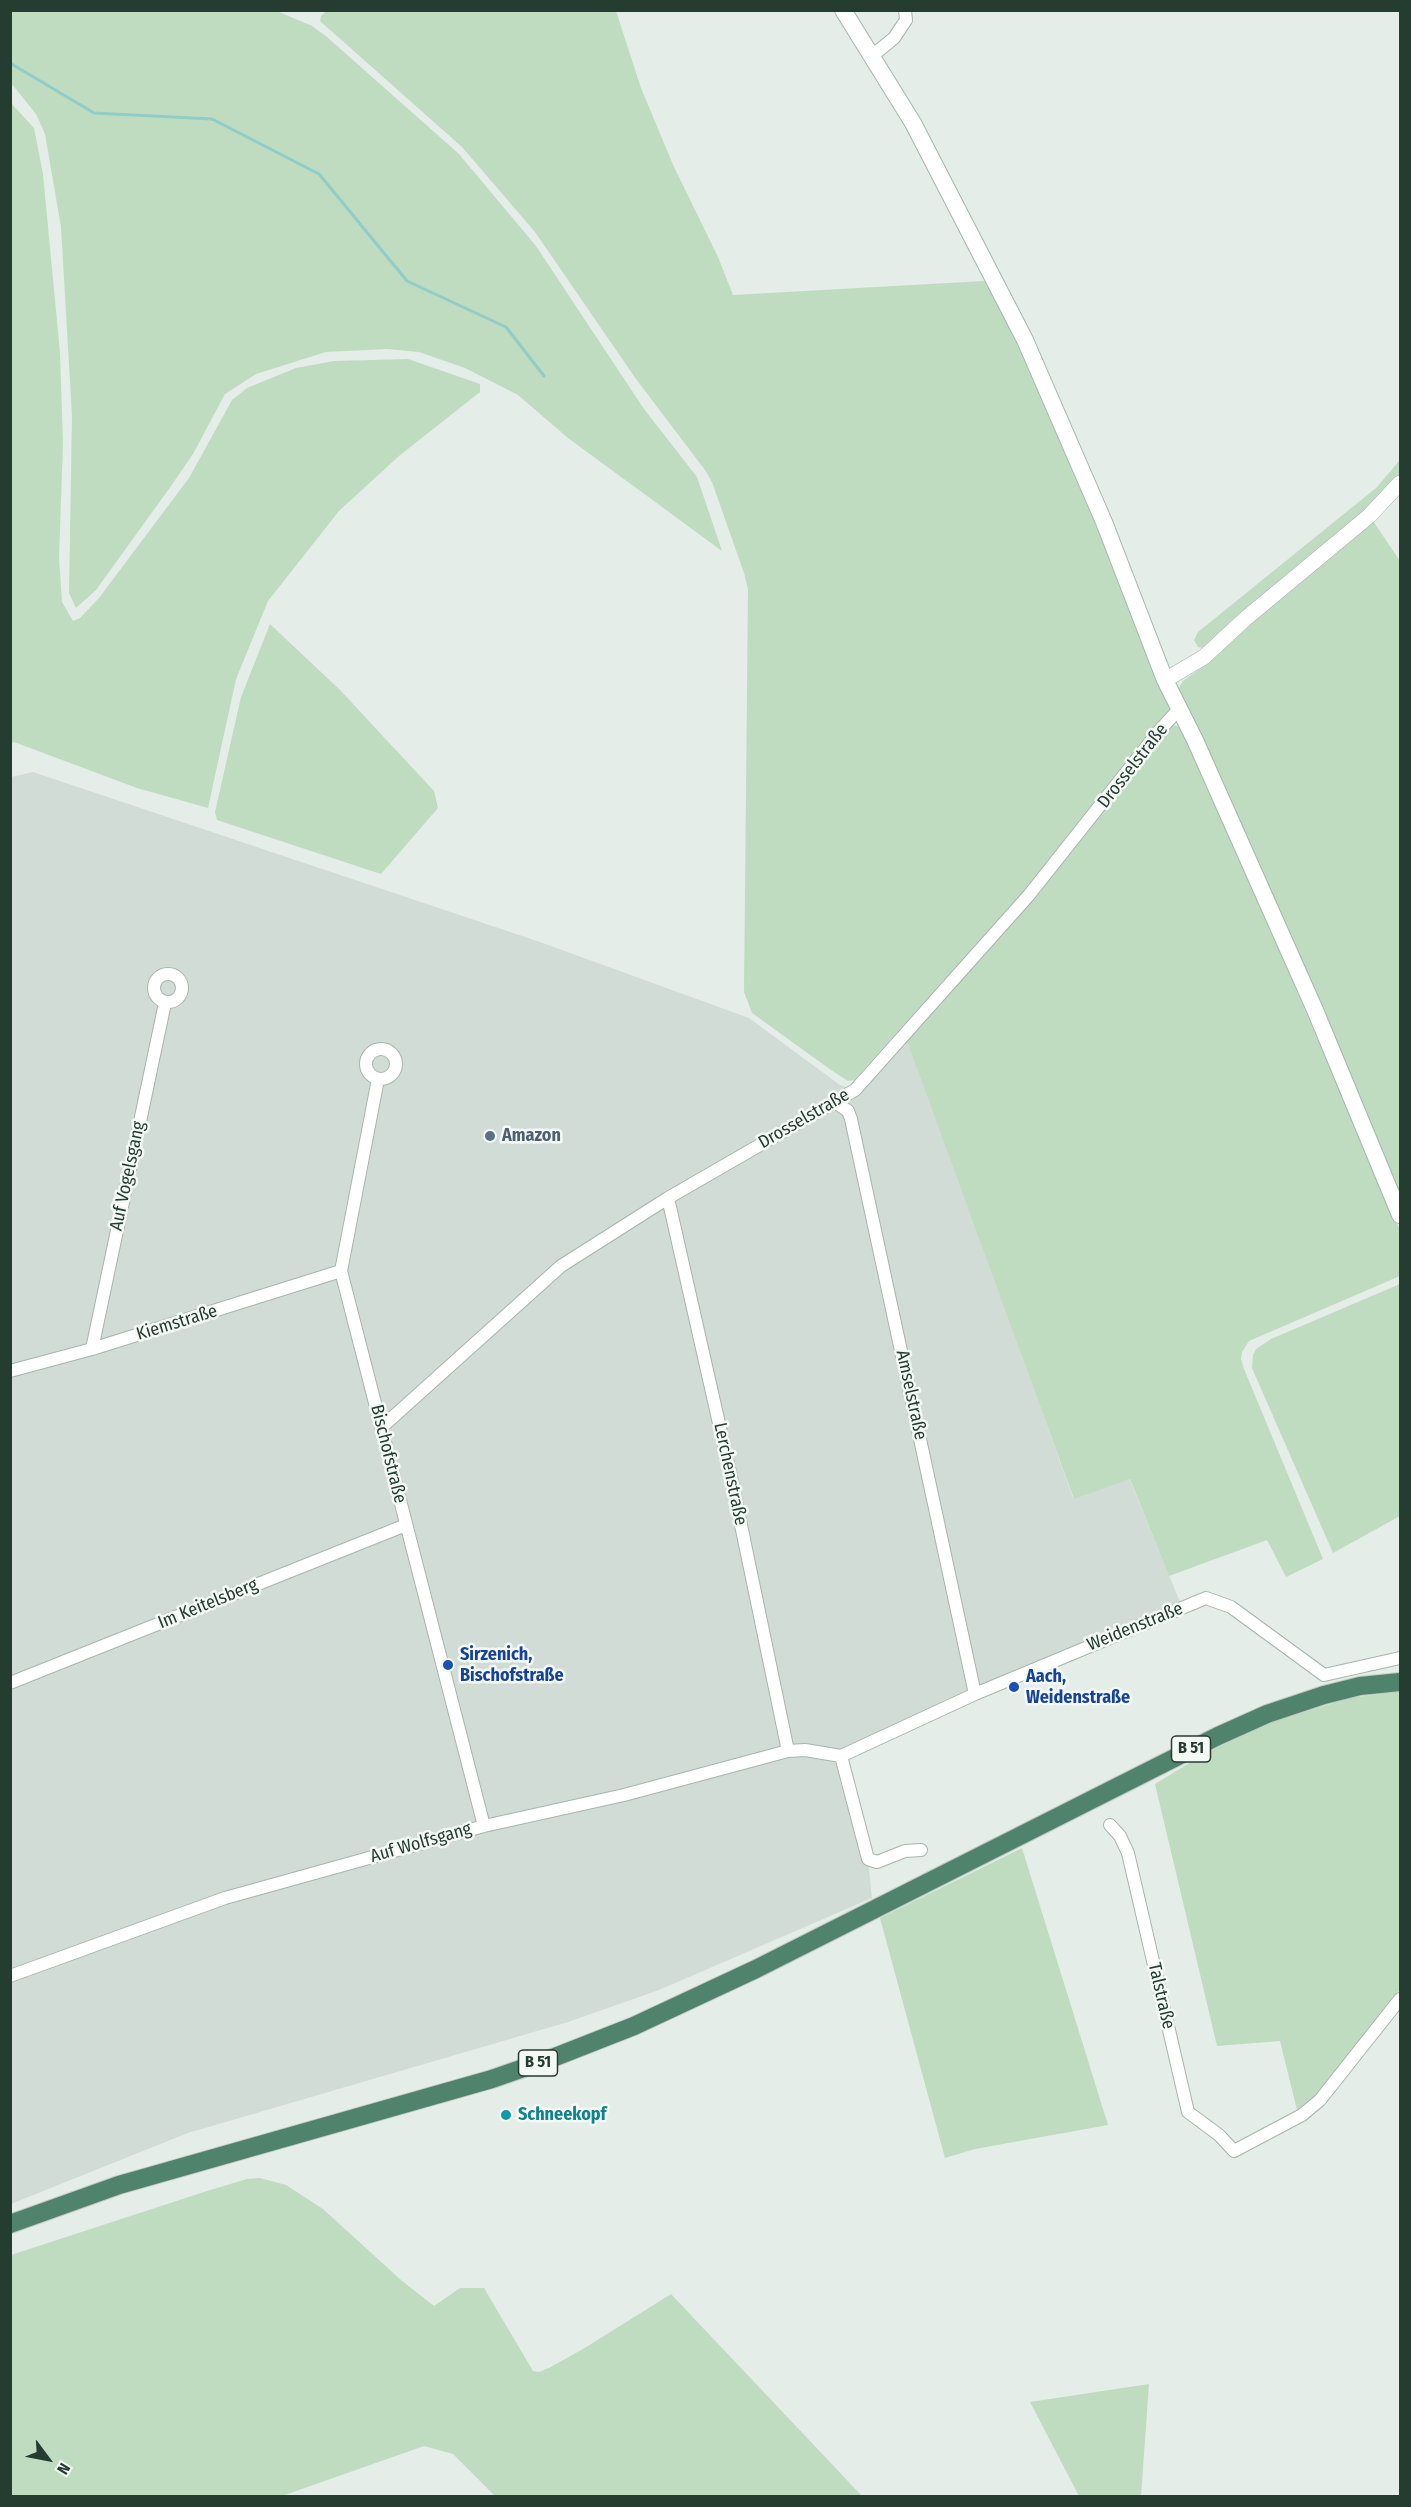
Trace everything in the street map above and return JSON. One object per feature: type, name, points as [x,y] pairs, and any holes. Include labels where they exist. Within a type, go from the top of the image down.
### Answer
[{"type":"highway","name":"B 51","points":[[10,2224],[119,2185],[492,2079],[555,2057],[634,2025],[756,1969],[1240,1726],[1324,1695],[1360,1686],[1401,1682]]},
{"type":"main road","points":[[843,10],[873,56],[946,184],[1025,340],[1104,522],[1166,680],[1348,1085],[1401,1215]]},
{"type":"street","points":[[873,56],[894,38],[906,20],[905,10]]},
{"type":"street","points":[[1166,680],[1204,657],[1245,619],[1370,516],[1401,483]]},
{"type":"street","name":"Drosselstraße","points":[[383,1425],[561,1266],[668,1198],[855,1090],[1029,895],[1179,709]]},
{"type":"street","name":"Auf Vogelsgang","points":[[92,1349],[165,1003]]},
{"type":"street","name":"Bischofstraße","points":[[378,1079],[341,1271],[372,1393],[383,1425],[406,1526],[484,1826]]},
{"type":"street","name":"Amselstraße","points":[[835,1102],[848,1111],[851,1119],[975,1694]]},
{"type":"street","name":"Lerchenstraße","points":[[668,1198],[730,1472],[788,1751]]},
{"type":"street","name":"Kiemstraße","points":[[10,1371],[92,1349],[341,1271]]},
{"type":"street","name":"Im Keitelsberg","points":[[10,1683],[406,1526]]},
{"type":"street","name":"Weidenstraße","points":[[841,1756],[975,1694],[1206,1598],[1231,1607],[1324,1675],[1401,1658]]},
{"type":"street","name":"Auf Wolfsgang","points":[[10,1976],[225,1898],[484,1826],[624,1795],[788,1751],[805,1750],[841,1756]]},
{"type":"street","points":[[841,1756],[868,1859],[877,1862],[905,1851],[921,1850]]},
{"type":"street","name":"Talstraße","points":[[1110,1825],[1120,1836],[1128,1853],[1188,2112],[1219,2135],[1234,2151],[1302,2115],[1320,2100],[1401,1999]]},
{"type":"shaded area","points":[[33,772],[540,942],[749,1018],[840,1085],[855,1090],[907,1032],[1073,1498],[1129,1478],[1182,1607],[841,1756],[868,1859],[872,1898],[659,1990],[568,2022],[188,2133],[11,2204],[11,777]]},
{"type":"green space","points":[[327,10],[616,11],[641,88],[674,167],[718,257],[733,295],[984,281],[988,283],[1040,385],[1171,704],[1170,709],[1042,871],[854,1080],[848,1081],[831,1070],[752,1013],[744,992],[748,589],[712,482],[636,379],[535,232],[462,147],[320,21],[321,16]]},
{"type":"green space","points":[[10,11],[277,11],[312,26],[327,37],[459,154],[536,246],[644,409],[697,477],[722,551],[568,438],[518,395],[465,368],[419,352],[387,349],[326,352],[256,374],[225,394],[193,454],[171,486],[96,590],[76,608],[69,593],[72,416],[61,227],[45,134],[36,114],[11,83]]},
{"type":"green space","points":[[10,102],[34,128],[43,174],[60,353],[63,443],[59,557],[62,602],[73,621],[80,618],[99,598],[189,478],[232,400],[247,388],[296,368],[334,361],[408,359],[480,384],[480,392],[399,456],[339,511],[268,601],[236,679],[208,808],[137,788],[14,742],[11,743]]},
{"type":"green space","points":[[1400,460],[1400,478],[1357,521],[1245,609],[1212,642],[1203,648],[1198,647],[1194,640],[1198,632],[1376,488]]},
{"type":"green space","points":[[1373,521],[1400,561],[1400,1201],[1180,698],[1179,688],[1183,681],[1205,665],[1232,638]]},
{"type":"green space","points":[[270,624],[340,690],[434,791],[438,808],[381,874],[217,820],[215,812],[241,697]]},
{"type":"green space","points":[[1175,725],[1184,730],[1400,1230],[1400,1276],[1249,1341],[1242,1352],[1241,1359],[1244,1369],[1323,1559],[1286,1577],[1267,1540],[1169,1576],[1130,1479],[1074,1499],[906,1038],[998,939],[1083,837],[1166,730]]},
{"type":"green space","points":[[1400,1284],[1400,1516],[1333,1553],[1252,1368],[1253,1355],[1256,1349],[1271,1339]]},
{"type":"green space","points":[[1400,1691],[1400,1989],[1325,2087],[1297,2110],[1280,2041],[1217,2046],[1155,1784],[1199,1757],[1262,1725],[1350,1698]]},
{"type":"green space","points":[[1022,1848],[1108,2125],[975,2149],[945,2158],[880,1918]]},
{"type":"green space","points":[[260,2178],[286,2185],[323,2209],[401,2280],[434,2306],[460,2288],[484,2288],[533,2371],[539,2372],[549,2368],[671,2294],[862,2496],[495,2496],[453,2454],[424,2446],[282,2496],[11,2496],[11,2255],[207,2191],[247,2179]]},
{"type":"green space","points":[[1149,2384],[1141,2496],[1079,2496],[1030,2402]]},
{"type":"waterway","points":[[10,63],[94,113],[212,119],[319,174],[407,281],[506,327],[544,376]]},
{"type":"place","name":"Amazon","points":[[490,1136]]},
{"type":"place","name":"Sirzenich, Bischofstraße","points":[[448,1665]]},
{"type":"place","name":"Aach, Weidenstraße","points":[[1014,1687]]},
{"type":"place","name":"Schneekopf","points":[[506,2115]]}]
